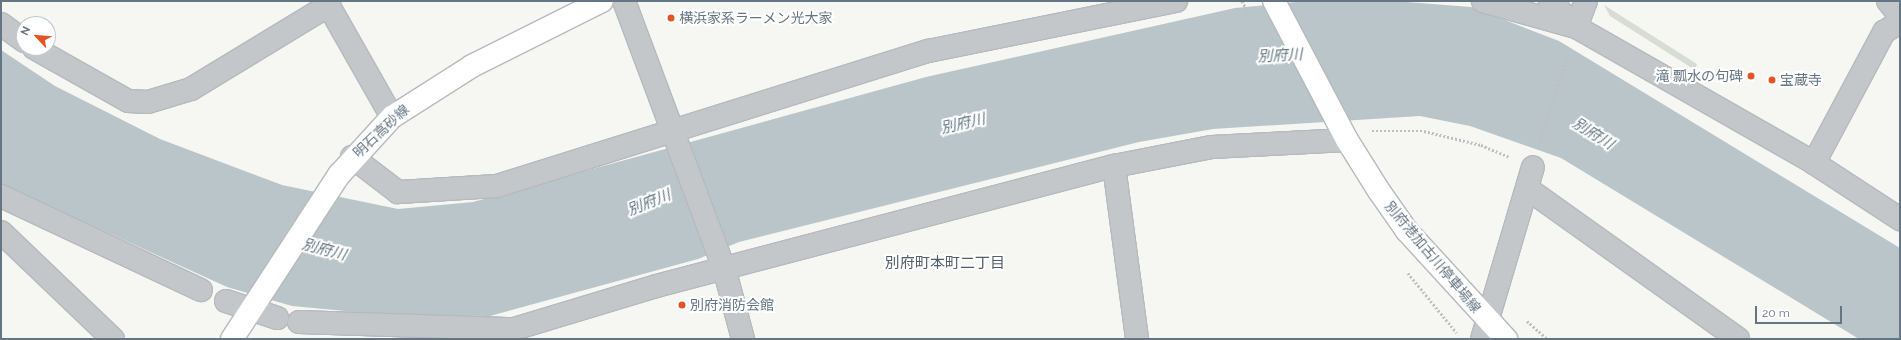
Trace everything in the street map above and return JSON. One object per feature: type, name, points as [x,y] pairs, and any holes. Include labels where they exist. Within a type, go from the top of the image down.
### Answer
[{"type":"main road","name":"明石高砂線","points":[[232,339],[339,175],[352,157],[392,117],[472,66],[602,1]]},
{"type":"main road","name":"別府港加古川停車場線","points":[[1274,1],[1347,140],[1407,231],[1485,329],[1506,339]]},
{"type":"street","points":[[624,1],[724,268],[743,339]]},
{"type":"street","points":[[352,157],[398,192],[445,191],[497,186],[928,51],[1176,1]]},
{"type":"street","points":[[1483,1],[1576,27],[1814,163],[1900,219]]},
{"type":"street","points":[[1550,1],[1576,27]]},
{"type":"street","points":[[1576,27],[1586,1]]},
{"type":"street","points":[[1888,1],[1900,16]]},
{"type":"street","points":[[48,56],[128,101],[148,102],[191,89],[327,3],[392,117]]},
{"type":"street","points":[[1814,163],[1884,32],[1900,22]]},
{"type":"street","points":[[1,24],[16,36]]},
{"type":"street","points":[[299,322],[509,334],[724,268],[1114,166],[1212,147],[1347,140]]},
{"type":"street","points":[[1114,166],[1137,339]]},
{"type":"street","points":[[1485,329],[1533,167]]},
{"type":"street","points":[[1528,188],[1738,339]]},
{"type":"street","points":[[1,196],[201,290]]},
{"type":"street","points":[[1,232],[113,339]]},
{"type":"street","points":[[226,301],[250,311],[277,318]]},
{"type":"path","points":[[1347,140],[1372,131],[1431,133],[1481,145],[1533,167],[1576,27]]},
{"type":"path","points":[[1372,131],[1375,136]]},
{"type":"path","points":[[1496,293],[1548,339]]},
{"type":"shaded area","points":[[1604,5],[1697,64],[1695,70],[1610,16]]},
{"type":"water","name":"別府川","points":[[1307,1],[1394,1],[1471,7],[1559,41],[1900,248],[1900,339],[1859,339],[1561,158],[1470,126],[1420,116],[1213,129],[1139,142],[739,242],[698,259],[490,316],[388,315],[292,306],[227,287],[1,184],[1,50],[55,86],[160,139],[282,185],[398,209],[473,202],[926,77],[1235,8]]},
{"type":"place","name":"横浜家系ラーメン光大家","points":[[671,18]]},
{"type":"place","name":"滝 瓢水の句碑","points":[[1751,76]]},
{"type":"place","name":"宝蔵寺","points":[[1772,80]]},
{"type":"place","name":"別府消防会館","points":[[682,305]]},
{"type":"district","name":"別府町本町二丁目","points":[[945,264]]}]
